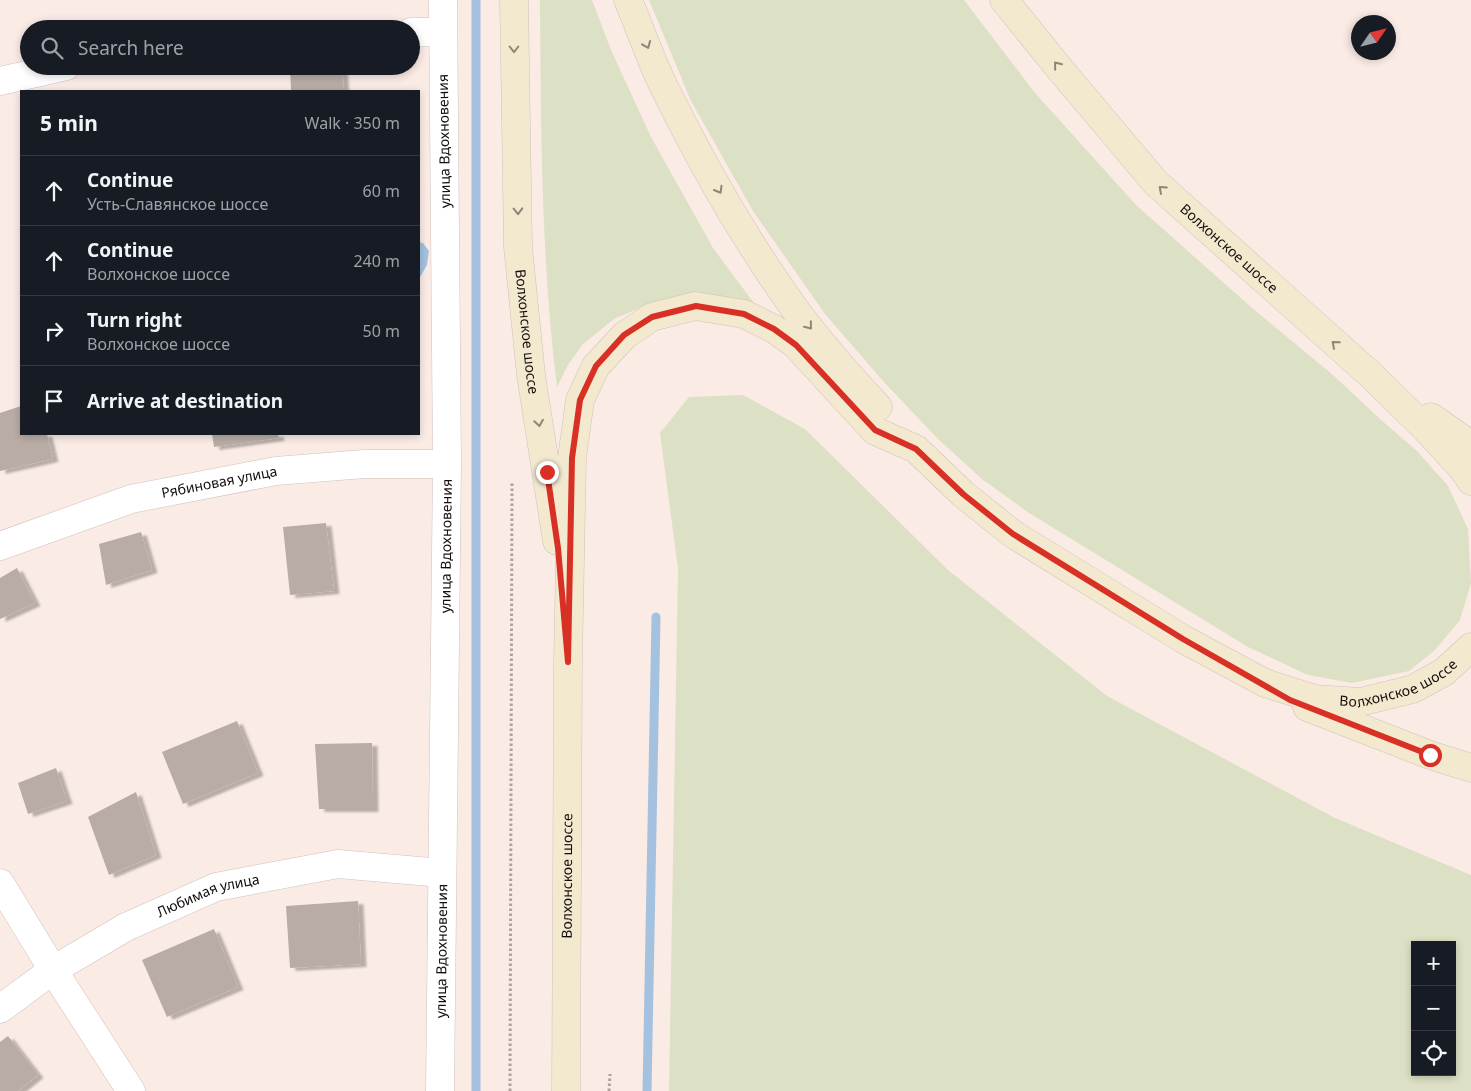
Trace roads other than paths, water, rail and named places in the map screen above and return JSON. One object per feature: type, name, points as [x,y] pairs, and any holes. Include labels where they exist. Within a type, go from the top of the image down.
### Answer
[{"type":"main road","name":"Волхонское шоссе","points":[[514,0],[518,248],[531,375],[558,548],[568,662]]},
{"type":"main road","points":[[628,0],[665,90],[712,178],[752,246],[798,313],[849,375],[916,449]]},
{"type":"main road","name":"Волхонское шоссе","points":[[1004,0],[1156,183],[1372,376],[1426,429],[1464,470],[1471,481]]},
{"type":"main road","name":"Волхонское шоссе","points":[[566,1091],[568,662],[572,458],[580,400],[596,366],[624,335],[652,317],[696,306],[744,314],[774,329],[796,345],[875,430],[916,449],[963,494],[1013,534],[1183,639],[1265,683],[1315,699],[1360,702],[1413,688],[1444,672],[1471,647]]},
{"type":"main road","points":[[1372,376],[1471,445]]},
{"type":"main road","points":[[1183,639],[1290,700],[1430,755],[1471,768]]},
{"type":"street","name":"улица Вдохновения","points":[[440,1091],[447,464],[443,0]]},
{"type":"street","points":[[420,32],[443,32]]},
{"type":"street","points":[[0,81],[26,75]]},
{"type":"street","name":"Рябиновая улица","points":[[0,546],[131,500],[276,471],[364,464],[447,464]]},
{"type":"street","name":"Любимая улица","points":[[0,1009],[53,970],[126,926],[216,887],[338,864],[442,874]]},
{"type":"street","points":[[0,883],[53,970],[131,1091]]},
{"type":"water","points":[[420,242],[423,243],[429,251],[427,265],[420,277]]},
{"type":"waterway","points":[[476,0],[476,1091]]},
{"type":"waterway","points":[[647,1091],[656,617]]}]
